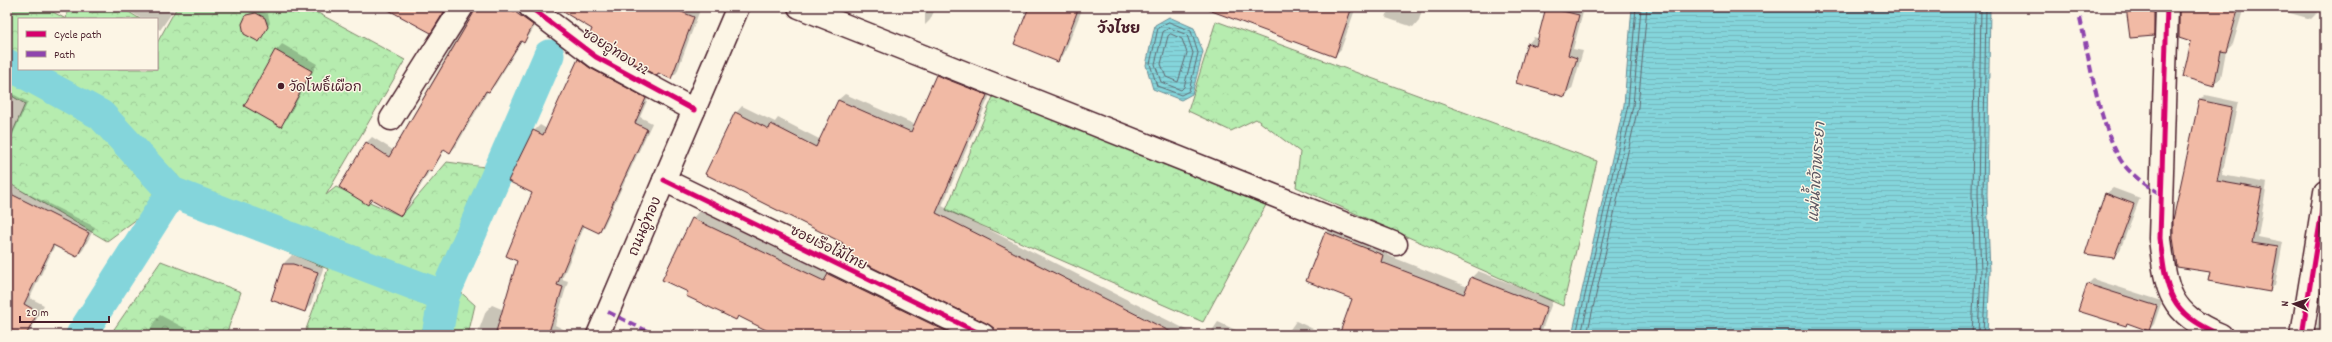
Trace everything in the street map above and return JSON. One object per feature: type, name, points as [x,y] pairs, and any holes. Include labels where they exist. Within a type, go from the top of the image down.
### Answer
[{"type":"street","points":[[391,120],[462,7]]},
{"type":"street","name":"ซอยอู่ทอง 22","points":[[530,7],[596,57],[694,110]]},
{"type":"street","name":"ถนนอู่ทอง","points":[[598,335],[738,7]]},
{"type":"street","points":[[799,7],[1396,244]]},
{"type":"street","points":[[2167,7],[2160,238],[2163,267],[2171,294],[2180,311],[2221,335]]},
{"type":"street","name":"ซอยเรือไม้ไทย","points":[[664,180],[983,335]]},
{"type":"street","points":[[2302,335],[2325,192]]},
{"type":"green space","points":[[7,7],[49,7],[51,11],[64,18],[18,18],[18,70],[158,70],[158,41],[177,7],[307,7],[405,60],[326,195],[336,187],[401,216],[447,162],[485,167],[456,288],[475,305],[468,335],[308,335],[305,332],[328,269],[225,226],[195,190],[156,205],[107,241],[7,182],[7,145],[25,104],[7,93]]},
{"type":"green space","points":[[68,7],[121,7],[138,18],[66,18]]},
{"type":"green space","points":[[1216,21],[1597,161],[1563,306],[1296,187],[1300,152],[1256,119],[1231,131],[1188,111]]},
{"type":"green space","points":[[995,92],[1266,205],[1203,322],[946,210]]},
{"type":"green space","points":[[161,261],[241,292],[226,335],[110,335]]},
{"type":"water","name":"แม่น้ำเจ้าพระยา","points":[[1632,7],[1990,7],[1987,195],[1990,272],[1987,335],[1572,335],[1624,105]]},
{"type":"water","points":[[1169,17],[1194,28],[1203,52],[1192,94],[1181,100],[1153,89],[1146,65],[1155,25]]},
{"type":"building","points":[[383,7],[447,7],[431,33]]},
{"type":"building","points":[[474,7],[508,7],[533,25],[524,43],[521,41],[489,92],[486,91],[450,153],[444,149],[431,172],[428,170],[401,216],[371,199],[368,205],[339,187],[366,142],[389,157],[473,14]]},
{"type":"building","points":[[555,7],[669,7],[694,17],[671,79],[658,73],[657,76],[603,46],[589,36],[592,29]]},
{"type":"building","points":[[1029,7],[1079,7],[1058,62],[1014,44]]},
{"type":"building","points":[[1210,7],[1352,7],[1335,57],[1209,10]]},
{"type":"building","points":[[1546,7],[1579,15],[1568,55],[1577,58],[1565,97],[1516,83],[1527,43],[1536,46]]},
{"type":"building","points":[[2126,7],[2154,7],[2154,36],[2130,38]]},
{"type":"building","points":[[2179,7],[2239,7],[2226,52],[2221,51],[2214,86],[2183,77],[2191,42],[2179,38]]},
{"type":"building","points":[[256,13],[265,18],[268,27],[259,42],[244,34],[242,24],[246,15]]},
{"type":"building","points":[[275,50],[312,71],[281,127],[244,106]]},
{"type":"building","points":[[578,59],[590,68],[646,98],[635,123],[647,129],[599,233],[582,225],[557,285],[563,287],[548,335],[495,335],[517,261],[506,256],[532,193],[508,181],[533,130],[543,135]]},
{"type":"building","points":[[936,75],[987,95],[936,213],[1177,335],[995,335],[994,328],[988,324],[839,251],[843,243],[705,174],[735,112],[769,129],[771,124],[816,147],[838,100],[911,132]]},
{"type":"building","points":[[2199,100],[2232,107],[2217,181],[2262,189],[2252,243],[2278,247],[2270,292],[2208,281],[2210,272],[2177,267],[2173,237],[2173,220]]},
{"type":"building","points":[[7,192],[89,233],[77,257],[53,245],[24,304],[38,312],[26,335],[7,335]]},
{"type":"building","points":[[2105,193],[2134,204],[2114,258],[2085,254]]},
{"type":"building","points":[[692,218],[824,281],[828,274],[954,335],[776,335],[738,316],[736,320],[686,296],[688,292],[662,280]]},
{"type":"building","points":[[1325,232],[1383,255],[1381,262],[1464,294],[1471,277],[1547,307],[1537,335],[1339,335],[1352,299],[1306,281]]},
{"type":"building","points":[[283,264],[293,264],[318,272],[305,312],[271,300]]},
{"type":"building","points":[[2087,284],[2157,306],[2149,331],[2127,323],[2126,326],[2078,311]]},
{"type":"waterway","points":[[437,335],[444,296],[549,55]]},
{"type":"waterway","points":[[7,64],[18,70]]},
{"type":"waterway","points":[[18,70],[101,115],[172,192],[444,296]]},
{"type":"waterway","points":[[81,335],[172,192]]},
{"type":"marked path","points":[[2080,18],[2100,109],[2112,143],[2120,159],[2128,170],[2161,194]]},
{"type":"marked path","points":[[608,312],[655,335]]},
{"type":"cycle path","points":[[530,7],[596,57],[694,110]]},
{"type":"cycle path","points":[[2167,7],[2160,238],[2165,272],[2168,286],[2173,298],[2180,308],[2190,318],[2203,327],[2221,335]]},
{"type":"cycle path","points":[[664,180],[983,335]]},
{"type":"cycle path","points":[[2302,335],[2325,192]]},
{"type":"place","name":"วัดโพธิ์เผือก","points":[[281,86]]},
{"type":"district","name":"วังไชย","points":[[1119,28]]}]
